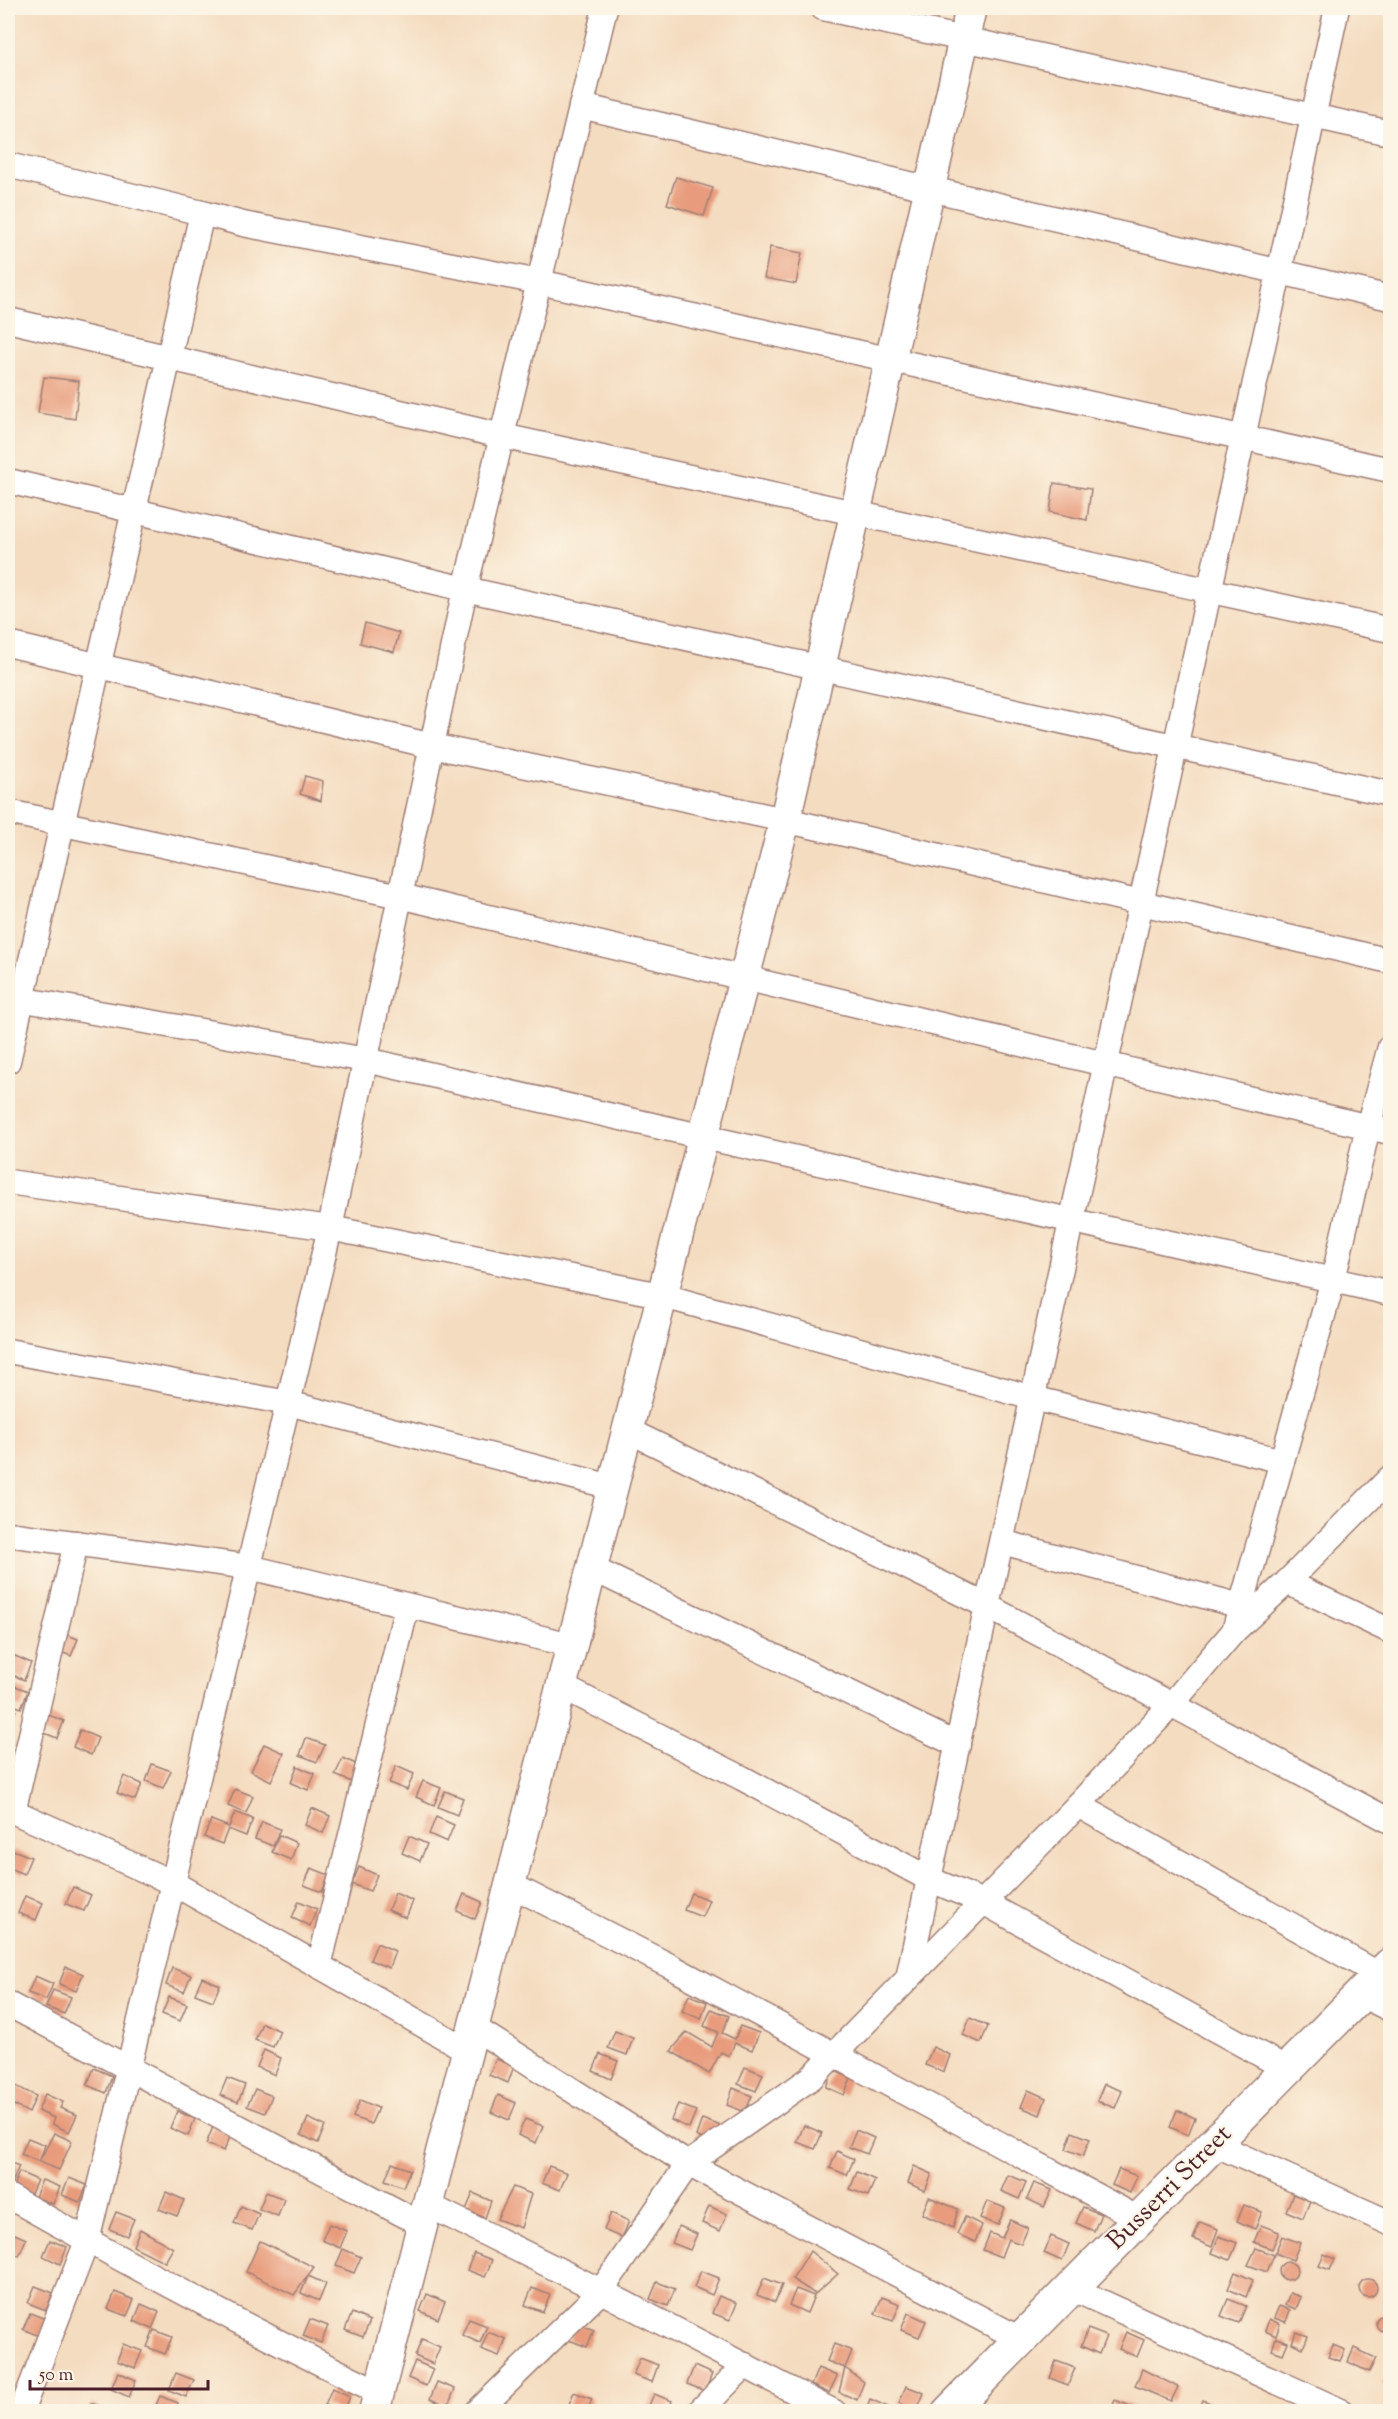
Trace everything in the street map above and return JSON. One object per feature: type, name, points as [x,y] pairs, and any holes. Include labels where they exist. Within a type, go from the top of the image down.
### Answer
[{"type":"main road","name":"Busserri Street","points":[[949,2412],[1377,1978]]},
{"type":"street","points":[[21,2412],[87,2241],[330,1228],[465,589],[605,8]]},
{"type":"street","points":[[823,8],[1390,133]]},
{"type":"street","points":[[8,2196],[87,2241],[304,2355],[377,2402],[660,1295],[785,820],[971,8]]},
{"type":"street","points":[[908,1978],[987,1606],[1337,8]]},
{"type":"street","points":[[581,106],[1390,298]]},
{"type":"street","points":[[8,165],[243,224],[539,282],[1390,470]]},
{"type":"street","points":[[8,1061],[15,999],[62,824],[202,213]]},
{"type":"street","points":[[8,320],[502,436],[1390,630]]},
{"type":"street","points":[[8,481],[465,589],[1390,795]]},
{"type":"street","points":[[8,644],[432,746],[785,820],[1390,961]]},
{"type":"street","points":[[8,812],[400,896],[1379,1129]]},
{"type":"street","points":[[15,999],[366,1060],[1390,1293]]},
{"type":"street","points":[[1234,1631],[1333,1280],[1379,1129],[1390,1047]]},
{"type":"street","points":[[8,1182],[330,1228],[660,1295],[1033,1398],[1282,1461]]},
{"type":"street","points":[[8,1351],[288,1403],[612,1487]]},
{"type":"street","points":[[627,1430],[987,1606],[1390,1821]]},
{"type":"street","points":[[477,2412],[601,2290],[688,2164],[811,2078],[1078,1805],[1172,1705],[1234,1631],[1287,1582],[1390,1478]]},
{"type":"street","points":[[8,1534],[249,1568],[571,1645]]},
{"type":"street","points":[[1002,1542],[1241,1606]]},
{"type":"street","points":[[76,1543],[10,1810],[173,1883],[320,1966],[470,2038],[688,2164],[1020,2339]]},
{"type":"street","points":[[591,1568],[958,1745]]},
{"type":"street","points":[[1287,1582],[1390,1631]]},
{"type":"street","points":[[320,1966],[407,1606]]},
{"type":"street","points":[[561,1686],[929,1879],[983,1902],[1287,2069]]},
{"type":"street","points":[[1078,1805],[1377,1978],[1390,2009]]},
{"type":"street","points":[[509,1884],[670,1966],[1139,2219]]},
{"type":"street","points":[[8,2004],[424,2214],[601,2290],[834,2412]]},
{"type":"street","points":[[1214,2144],[1390,2223]]},
{"type":"street","points":[[1071,2288],[1343,2412]]},
{"type":"street","points":[[699,2412],[745,2365]]},
{"type":"building","points":[[676,177],[713,188],[704,216],[667,204]]},
{"type":"building","points":[[770,247],[802,253],[796,284],[764,278]]},
{"type":"building","points":[[44,377],[79,381],[75,419],[38,413]]},
{"type":"building","points":[[1054,483],[1091,489],[1087,520],[1050,512]]},
{"type":"building","points":[[365,623],[399,633],[394,652],[360,643]]},
{"type":"building","points":[[305,776],[323,781],[321,801],[300,794]]},
{"type":"building","points":[[60,1632],[78,1639],[71,1656],[53,1649]]},
{"type":"building","points":[[13,1655],[31,1663],[24,1680],[8,1673]]},
{"type":"building","points":[[10,1684],[28,1691],[21,1708],[8,1703]]},
{"type":"building","points":[[8,1707],[16,1710],[8,1730]]},
{"type":"building","points":[[46,1714],[64,1721],[57,1738],[39,1731]]},
{"type":"building","points":[[80,1730],[98,1738],[91,1755],[73,1747]]},
{"type":"building","points":[[306,1738],[325,1745],[317,1762],[300,1755]]},
{"type":"building","points":[[264,1744],[284,1753],[271,1781],[251,1771]]},
{"type":"building","points":[[343,1758],[360,1766],[354,1783],[335,1775]]},
{"type":"building","points":[[152,1764],[171,1771],[163,1788],[146,1781]]},
{"type":"building","points":[[297,1766],[315,1774],[308,1790],[291,1783]]},
{"type":"building","points":[[396,1766],[414,1774],[407,1790],[389,1783]]},
{"type":"building","points":[[124,1776],[142,1784],[135,1800],[117,1793]]},
{"type":"building","points":[[423,1781],[441,1788],[434,1805],[416,1797]]},
{"type":"building","points":[[235,1789],[253,1796],[246,1813],[228,1806]]},
{"type":"building","points":[[445,1791],[463,1798],[457,1815],[438,1807]]},
{"type":"building","points":[[312,1808],[330,1816],[323,1833],[305,1825]]},
{"type":"building","points":[[235,1812],[253,1819],[246,1836],[228,1829],[222,1844],[204,1837],[211,1820],[229,1827]]},
{"type":"building","points":[[436,1817],[454,1825],[447,1842],[429,1834]]},
{"type":"building","points":[[262,1822],[280,1829],[273,1846],[255,1839]]},
{"type":"building","points":[[279,1835],[297,1843],[291,1860],[272,1852]]},
{"type":"building","points":[[409,1836],[427,1844],[420,1861],[402,1853]]},
{"type":"building","points":[[13,1850],[31,1857],[24,1874],[8,1868]]},
{"type":"building","points":[[359,1867],[377,1875],[370,1891],[352,1884]]},
{"type":"building","points":[[311,1868],[329,1875],[322,1892],[304,1885]]},
{"type":"building","points":[[73,1887],[91,1895],[84,1911],[66,1904]]},
{"type":"building","points":[[395,1893],[413,1901],[406,1918],[388,1910]]},
{"type":"building","points":[[691,1893],[709,1900],[702,1917],[684,1910]]},
{"type":"building","points":[[464,1894],[482,1902],[475,1919],[457,1911]]},
{"type":"building","points":[[25,1896],[43,1903],[36,1920],[18,1913]]},
{"type":"building","points":[[299,1901],[317,1909],[310,1926],[292,1918]]},
{"type":"building","points":[[377,1943],[395,1951],[389,1968],[370,1960]]},
{"type":"building","points":[[66,1967],[83,1974],[76,1991],[59,1984]]},
{"type":"building","points":[[172,1968],[191,1975],[184,1992],[166,1985]]},
{"type":"building","points":[[35,1976],[53,1984],[46,2000],[28,1993]]},
{"type":"building","points":[[202,1977],[220,1985],[213,2001],[195,1994]]},
{"type":"building","points":[[53,1990],[71,1997],[64,2014],[46,2007]]},
{"type":"building","points":[[689,1995],[707,2002],[701,2019],[682,2011]]},
{"type":"building","points":[[169,1997],[187,2004],[180,2021],[162,2014]]},
{"type":"building","points":[[711,2009],[729,2016],[722,2033],[735,2039],[740,2026],[759,2033],[752,2050],[735,2043],[729,2056],[721,2052],[709,2074],[671,2051],[687,2032],[712,2047],[718,2032],[704,2026]]},
{"type":"building","points":[[970,2018],[988,2026],[981,2043],[963,2035]]},
{"type":"building","points":[[262,2023],[280,2031],[273,2047],[255,2040]]},
{"type":"building","points":[[615,2031],[633,2038],[627,2055],[608,2048]]},
{"type":"building","points":[[933,2047],[950,2055],[944,2072],[925,2065]]},
{"type":"building","points":[[264,2050],[281,2058],[275,2075],[257,2067]]},
{"type":"building","points":[[600,2054],[618,2061],[611,2079],[593,2071]]},
{"type":"building","points":[[496,2059],[514,2066],[508,2083],[489,2075]]},
{"type":"building","points":[[745,2067],[763,2074],[756,2091],[738,2084]]},
{"type":"building","points":[[94,2068],[112,2076],[106,2093],[87,2085]]},
{"type":"building","points":[[833,2070],[851,2078],[844,2095],[826,2087]]},
{"type":"building","points":[[227,2078],[245,2085],[238,2102],[220,2095]]},
{"type":"building","points":[[8,2082],[36,2096],[29,2113],[8,2102]]},
{"type":"building","points":[[1104,2084],[1122,2091],[1115,2108],[1097,2101]]},
{"type":"building","points":[[733,2088],[752,2096],[745,2112],[727,2105]]},
{"type":"building","points":[[255,2089],[272,2096],[265,2113],[247,2106]]},
{"type":"building","points":[[1028,2090],[1046,2098],[1040,2115],[1021,2107]]},
{"type":"building","points":[[45,2094],[63,2102],[60,2108],[77,2115],[69,2132],[52,2124],[54,2118],[38,2111]]},
{"type":"building","points":[[498,2095],[516,2103],[509,2120],[491,2112]]},
{"type":"building","points":[[360,2100],[378,2108],[371,2124],[353,2117]]},
{"type":"building","points":[[678,2104],[696,2111],[689,2128],[671,2120]]},
{"type":"building","points":[[1177,2110],[1195,2118],[1188,2135],[1170,2127]]},
{"type":"building","points":[[177,2111],[195,2119],[188,2136],[170,2128]]},
{"type":"building","points":[[308,2118],[325,2126],[318,2143],[301,2135]]},
{"type":"building","points":[[525,2119],[543,2126],[536,2143],[518,2135]]},
{"type":"building","points":[[702,2119],[721,2126],[713,2144],[696,2136]]},
{"type":"building","points":[[804,2125],[822,2133],[815,2149],[797,2142]]},
{"type":"building","points":[[213,2127],[231,2135],[224,2151],[206,2144]]},
{"type":"building","points":[[856,2130],[874,2138],[867,2154],[849,2147]]},
{"type":"building","points":[[1072,2132],[1090,2139],[1083,2156],[1066,2149]]},
{"type":"building","points":[[54,2133],[72,2141],[59,2170],[21,2154],[28,2138],[45,2145],[40,2160]]},
{"type":"building","points":[[837,2151],[854,2159],[847,2175],[830,2168]]},
{"type":"building","points":[[8,2162],[19,2166],[12,2183],[8,2182]]},
{"type":"building","points":[[392,2163],[410,2170],[403,2187],[385,2180]]},
{"type":"building","points":[[549,2166],[567,2173],[560,2190],[542,2183]]},
{"type":"building","points":[[914,2166],[932,2174],[925,2191],[908,2183]]},
{"type":"building","points":[[1119,2169],[1137,2176],[1130,2193],[1112,2185]]},
{"type":"building","points":[[19,2172],[37,2180],[30,2196],[12,2189]]},
{"type":"building","points":[[857,2172],[875,2180],[868,2196],[850,2189]]},
{"type":"building","points":[[1008,2175],[1026,2182],[1019,2199],[1001,2191]]},
{"type":"building","points":[[69,2178],[87,2185],[80,2202],[62,2195]]},
{"type":"building","points":[[42,2180],[60,2187],[53,2204],[35,2197]]},
{"type":"building","points":[[1034,2183],[1052,2190],[1044,2207],[1027,2199]]},
{"type":"building","points":[[513,2187],[531,2194],[521,2228],[497,2219]]},
{"type":"building","points":[[166,2192],[184,2200],[177,2216],[159,2209]]},
{"type":"building","points":[[266,2192],[284,2199],[278,2216],[259,2209]]},
{"type":"building","points":[[473,2193],[491,2201],[485,2218],[466,2210]]},
{"type":"building","points":[[1293,2194],[1310,2201],[1303,2218],[1286,2211]]},
{"type":"building","points":[[929,2197],[958,2209],[953,2228],[922,2214]]},
{"type":"building","points":[[987,2201],[1005,2208],[998,2225],[980,2218]]},
{"type":"building","points":[[1244,2205],[1262,2212],[1255,2229],[1237,2221]]},
{"type":"building","points":[[241,2206],[259,2214],[252,2230],[234,2223]]},
{"type":"building","points":[[709,2206],[727,2214],[720,2231],[702,2223]]},
{"type":"building","points":[[1083,2207],[1101,2214],[1094,2231],[1076,2223]]},
{"type":"building","points":[[116,2212],[134,2219],[127,2236],[109,2229]]},
{"type":"building","points":[[611,2213],[629,2221],[622,2238],[604,2230]]},
{"type":"building","points":[[965,2217],[982,2225],[975,2242],[957,2234]]},
{"type":"building","points":[[1010,2220],[1028,2228],[1021,2244],[1008,2239],[1001,2257],[983,2250],[990,2233],[1002,2238]]},
{"type":"building","points":[[1200,2222],[1218,2229],[1212,2247],[1193,2239]]},
{"type":"building","points":[[329,2224],[347,2231],[340,2248],[322,2240]]},
{"type":"building","points":[[1261,2225],[1279,2232],[1272,2249],[1254,2242]]},
{"type":"building","points":[[679,2226],[697,2234],[690,2250],[672,2243]]},
{"type":"building","points":[[140,2229],[173,2248],[165,2262],[133,2246]]},
{"type":"building","points":[[8,2231],[26,2239],[19,2256],[8,2251]]},
{"type":"building","points":[[1051,2236],[1069,2244],[1062,2261],[1044,2253]]},
{"type":"building","points":[[1219,2236],[1237,2243],[1230,2260],[1212,2253]]},
{"type":"building","points":[[1282,2236],[1300,2243],[1293,2260],[1275,2253]]},
{"type":"building","points":[[50,2240],[67,2247],[60,2264],[43,2256]]},
{"type":"building","points":[[260,2241],[314,2267],[294,2295],[246,2272]]},
{"type":"building","points":[[1256,2248],[1274,2255],[1267,2272],[1248,2265]]},
{"type":"building","points":[[343,2249],[361,2257],[354,2273],[336,2266]]},
{"type":"building","points":[[810,2251],[838,2274],[815,2294],[792,2279]]},
{"type":"building","points":[[474,2253],[492,2260],[485,2277],[467,2270]]},
{"type":"building","points":[[1324,2254],[1335,2259],[1330,2270],[1319,2266]]},
{"type":"building","points":[[1288,2262],[1294,2265],[1297,2271],[1294,2277],[1288,2280],[1282,2277],[1279,2271],[1282,2265]]},
{"type":"building","points":[[701,2271],[719,2278],[712,2295],[694,2287]]},
{"type":"building","points":[[1235,2272],[1253,2280],[1246,2297],[1228,2289]]},
{"type":"building","points":[[308,2276],[326,2284],[319,2301],[301,2293]]},
{"type":"building","points":[[764,2278],[782,2285],[775,2302],[757,2295]]},
{"type":"building","points":[[1368,2279],[1374,2282],[1377,2288],[1374,2294],[1368,2297],[1362,2294],[1359,2288],[1362,2282]]},
{"type":"building","points":[[657,2282],[675,2289],[668,2306],[650,2299]]},
{"type":"building","points":[[35,2286],[53,2293],[46,2310],[28,2303]]},
{"type":"building","points":[[532,2288],[550,2295],[543,2312],[525,2305]]},
{"type":"building","points":[[796,2289],[814,2296],[807,2313],[789,2305]]},
{"type":"building","points":[[1387,2290],[1390,2291],[1390,2305],[1383,2302]]},
{"type":"building","points":[[115,2292],[134,2300],[127,2316],[108,2309]]},
{"type":"building","points":[[1290,2293],[1301,2297],[1296,2309],[1285,2305]]},
{"type":"building","points":[[427,2294],[445,2302],[438,2319],[420,2311]]},
{"type":"building","points":[[719,2296],[737,2303],[730,2320],[712,2313]]},
{"type":"building","points":[[882,2297],[900,2304],[893,2321],[875,2314]]},
{"type":"building","points":[[1228,2299],[1246,2306],[1239,2323],[1221,2316]]},
{"type":"building","points":[[141,2304],[159,2312],[152,2329],[134,2321]]},
{"type":"building","points":[[1279,2306],[1290,2310],[1286,2322],[1274,2318]]},
{"type":"building","points":[[30,2313],[48,2320],[41,2337],[23,2329]]},
{"type":"building","points":[[352,2313],[370,2321],[363,2337],[345,2330]]},
{"type":"building","points":[[908,2313],[926,2321],[919,2337],[901,2330]]},
{"type":"building","points":[[1384,2315],[1390,2317],[1392,2323],[1390,2329],[1384,2331],[1378,2329],[1376,2323],[1378,2317]]},
{"type":"building","points":[[310,2319],[328,2326],[321,2343],[303,2336]]},
{"type":"building","points":[[469,2319],[487,2326],[480,2343],[462,2335]]},
{"type":"building","points":[[1269,2319],[1280,2324],[1276,2336],[1265,2331]]},
{"type":"building","points":[[576,2323],[594,2330],[587,2347],[569,2340]]},
{"type":"building","points":[[1088,2329],[1106,2336],[1099,2354],[1081,2346]]},
{"type":"building","points":[[154,2330],[172,2337],[165,2354],[147,2347]]},
{"type":"building","points":[[488,2332],[506,2339],[499,2356],[481,2349]]},
{"type":"building","points":[[1126,2332],[1144,2340],[1137,2357],[1119,2349]]},
{"type":"building","points":[[1296,2332],[1308,2336],[1303,2348],[1292,2343]]},
{"type":"building","points":[[1276,2338],[1288,2342],[1283,2354],[1272,2350]]},
{"type":"building","points":[[422,2339],[440,2347],[433,2364],[415,2356]]},
{"type":"building","points":[[123,2344],[142,2351],[135,2368],[117,2361]]},
{"type":"building","points":[[834,2344],[852,2351],[845,2368],[827,2361]]},
{"type":"building","points":[[1333,2345],[1345,2350],[1340,2361],[1328,2357]]},
{"type":"building","points":[[1354,2348],[1376,2358],[1369,2372],[1348,2362]]},
{"type":"building","points":[[640,2358],[658,2365],[652,2382],[633,2375]]},
{"type":"building","points":[[415,2361],[433,2369],[426,2386],[408,2378]]},
{"type":"building","points":[[1056,2361],[1075,2368],[1068,2385],[1050,2378]]},
{"type":"building","points":[[694,2366],[712,2374],[705,2391],[687,2384]]},
{"type":"building","points":[[1390,2367],[1390,2387],[1383,2383]]},
{"type":"building","points":[[818,2368],[837,2376],[829,2393],[811,2385]]},
{"type":"building","points":[[845,2368],[864,2382],[857,2400],[839,2392]]},
{"type":"building","points":[[1142,2369],[1178,2387],[1171,2401],[1135,2386]]},
{"type":"building","points":[[118,2372],[136,2380],[129,2397],[111,2389]]},
{"type":"building","points":[[176,2373],[194,2380],[186,2397],[169,2390]]},
{"type":"building","points":[[437,2382],[455,2389],[448,2406],[430,2399]]},
{"type":"building","points":[[906,2386],[924,2393],[917,2410],[899,2403]]},
{"type":"building","points":[[332,2388],[350,2396],[344,2412],[325,2405]]},
{"type":"building","points":[[574,2392],[592,2399],[587,2412],[574,2412],[567,2409]]},
{"type":"building","points":[[654,2394],[672,2401],[668,2412],[647,2410]]},
{"type":"building","points":[[160,2396],[178,2403],[174,2412],[153,2412]]},
{"type":"building","points":[[870,2399],[888,2407],[886,2412],[865,2412]]},
{"type":"building","points":[[1115,2400],[1133,2407],[1131,2412],[1110,2412]]},
{"type":"building","points":[[1203,2400],[1221,2408],[1219,2412],[1198,2412]]},
{"type":"building","points":[[91,2403],[112,2411],[112,2412],[88,2412]]}]
